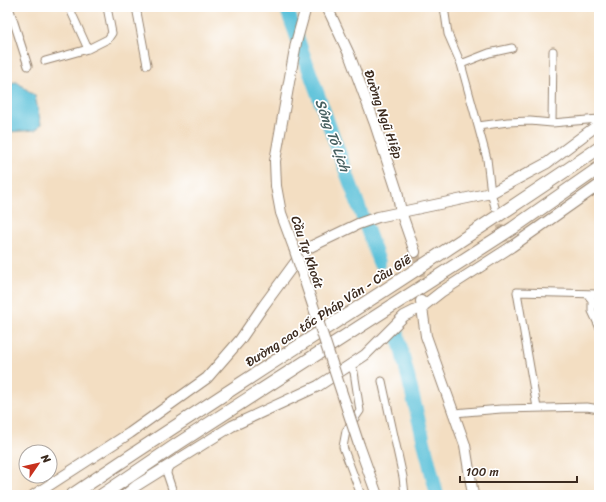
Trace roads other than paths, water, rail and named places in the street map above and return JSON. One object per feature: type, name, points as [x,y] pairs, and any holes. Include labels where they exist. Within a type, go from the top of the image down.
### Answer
[{"type":"highway","name":"Đường cao tốc Pháp Vân - Cầu Giẽ","points":[[72,495],[171,428],[504,213],[599,148]]},
{"type":"highway","points":[[102,495],[179,443],[513,228],[599,168]]},
{"type":"street","points":[[10,7],[28,66]]},
{"type":"street","points":[[69,7],[88,49]]},
{"type":"street","points":[[45,61],[88,49],[111,37],[112,34],[107,7]]},
{"type":"street","points":[[136,7],[147,65]]},
{"type":"street","name":"Đường Ngũ Hiệp","points":[[327,7],[349,54],[375,124],[397,191],[412,253]]},
{"type":"street","points":[[444,7],[448,34],[461,64],[487,160],[491,193],[495,207]]},
{"type":"street","name":"Cầu Tự Khoát","points":[[304,11],[298,34],[275,160],[276,186],[281,213],[377,495]]},
{"type":"street","points":[[461,64],[489,53],[512,48]]},
{"type":"street","points":[[552,123],[553,51]]},
{"type":"street","points":[[478,126],[516,121],[552,123],[599,119]]},
{"type":"street","points":[[34,495],[130,433],[207,378],[240,340],[300,256],[308,248],[358,224],[378,217],[491,193],[547,163],[599,124]]},
{"type":"street","points":[[125,495],[136,486],[232,426],[318,386],[365,355],[404,316],[423,302],[468,276],[506,247],[511,248],[599,185]]},
{"type":"street","points":[[537,408],[518,292],[599,294]]},
{"type":"street","points":[[587,294],[592,300],[592,312],[599,326]]},
{"type":"street","points":[[423,302],[426,336],[465,445],[473,495]]},
{"type":"street","points":[[350,365],[354,372],[360,411],[346,431],[342,447],[362,495]]},
{"type":"street","points":[[382,382],[403,477],[405,495]]},
{"type":"street","points":[[454,413],[537,408],[586,407],[599,409]]},
{"type":"street","points":[[168,466],[167,474],[174,495]]},
{"type":"water","points":[[17,82],[35,96],[41,124],[36,130],[7,132],[7,83]]},
{"type":"waterway","name":"Sông Tô Lịch","points":[[286,7],[379,262]]},
{"type":"waterway","name":"Sông Tô Lịch","points":[[397,332],[437,495]]},
{"type":"tunnel","points":[[497,215],[506,245]]},
{"type":"tunnel","points":[[415,252],[425,299]]}]
